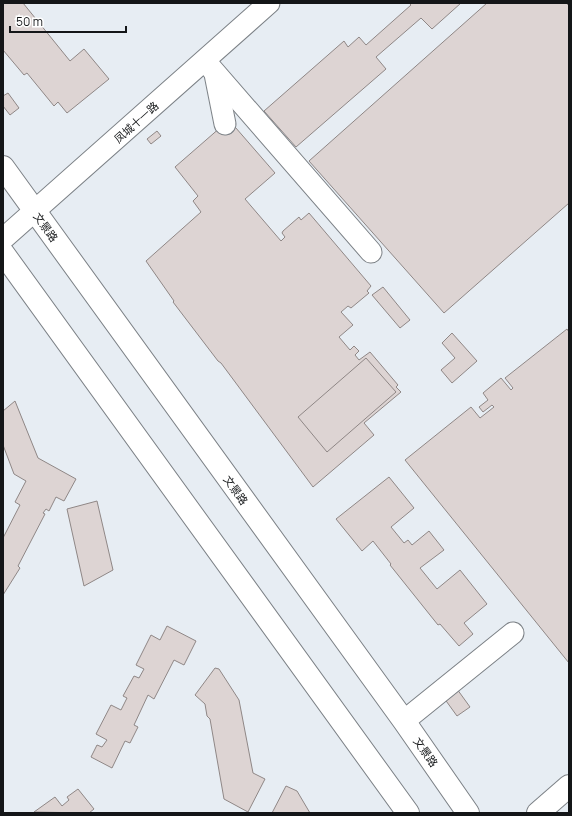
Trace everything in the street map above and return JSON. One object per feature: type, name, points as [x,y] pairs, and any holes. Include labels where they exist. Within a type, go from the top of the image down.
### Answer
[{"type":"main road","name":"文景路","points":[[3,167],[404,721],[468,813]]},
{"type":"main road","points":[[3,254],[408,813]]},
{"type":"main road","points":[[538,813],[569,786]]},
{"type":"street","name":"凤城十一路","points":[[3,240],[210,67],[269,3]]},
{"type":"street","points":[[210,67],[225,124]]},
{"type":"street","points":[[210,67],[371,252]]},
{"type":"street","points":[[404,721],[513,633]]},
{"type":"building","points":[[3,3],[23,3],[70,61],[84,49],[109,79],[67,113],[58,102],[54,106],[27,73],[24,75],[3,50]]},
{"type":"building","points":[[409,3],[461,3],[432,29],[421,18],[376,57],[386,69],[296,147],[264,111],[344,41],[348,47],[359,37],[366,45],[411,5]]},
{"type":"building","points":[[487,3],[566,3],[569,6],[569,203],[444,313],[309,161]]},
{"type":"building","points":[[8,93],[19,108],[10,115],[3,106],[3,96]]},
{"type":"building","points":[[229,120],[275,173],[245,199],[281,241],[285,237],[282,233],[283,231],[299,217],[301,220],[309,213],[371,286],[367,291],[369,293],[351,308],[348,306],[341,312],[353,325],[339,337],[350,350],[354,346],[359,351],[355,355],[359,360],[370,352],[398,385],[396,387],[401,392],[364,423],[374,435],[313,487],[221,363],[173,302],[174,301],[146,261],[201,212],[193,201],[198,196],[175,167]]},
{"type":"building","points":[[157,131],[161,136],[151,144],[147,139]]},
{"type":"building","points":[[383,287],[410,320],[400,328],[372,295]]},
{"type":"building","points":[[567,329],[569,332],[569,663],[405,460],[471,407],[480,418],[494,407],[492,405],[483,412],[479,407],[488,400],[483,393],[501,378],[511,390],[513,388],[505,378]]},
{"type":"building","points":[[452,333],[477,361],[452,383],[441,370],[455,358],[442,343]]},
{"type":"building","points":[[366,358],[396,392],[327,452],[298,417]]},
{"type":"building","points":[[15,401],[38,458],[76,479],[64,501],[56,497],[49,511],[46,509],[43,513],[45,514],[18,566],[20,568],[3,595],[3,538],[20,505],[15,502],[26,481],[14,474],[3,445],[3,411]]},
{"type":"building","points":[[389,477],[414,508],[391,527],[404,543],[408,540],[412,545],[429,531],[444,550],[420,568],[437,589],[460,570],[487,604],[464,623],[473,634],[459,646],[440,624],[438,625],[390,565],[391,564],[373,541],[362,551],[336,519]]},
{"type":"building","points":[[97,501],[113,570],[84,586],[67,509]]},
{"type":"building","points":[[167,626],[196,641],[184,665],[174,660],[154,699],[148,695],[134,725],[138,727],[130,743],[125,741],[112,768],[91,757],[97,745],[102,747],[107,740],[96,734],[111,705],[121,710],[127,698],[123,696],[134,676],[139,678],[144,669],[136,665],[151,635],[160,640]]},
{"type":"building","points":[[215,668],[219,669],[239,700],[253,773],[265,779],[248,812],[224,799],[210,719],[207,716],[205,704],[195,695]]},
{"type":"building","points":[[457,689],[470,707],[457,716],[444,698]]},
{"type":"building","points":[[286,786],[297,791],[310,813],[272,813]]},
{"type":"building","points":[[78,789],[94,809],[89,813],[34,812],[55,797],[62,806],[69,800],[67,797]]}]
